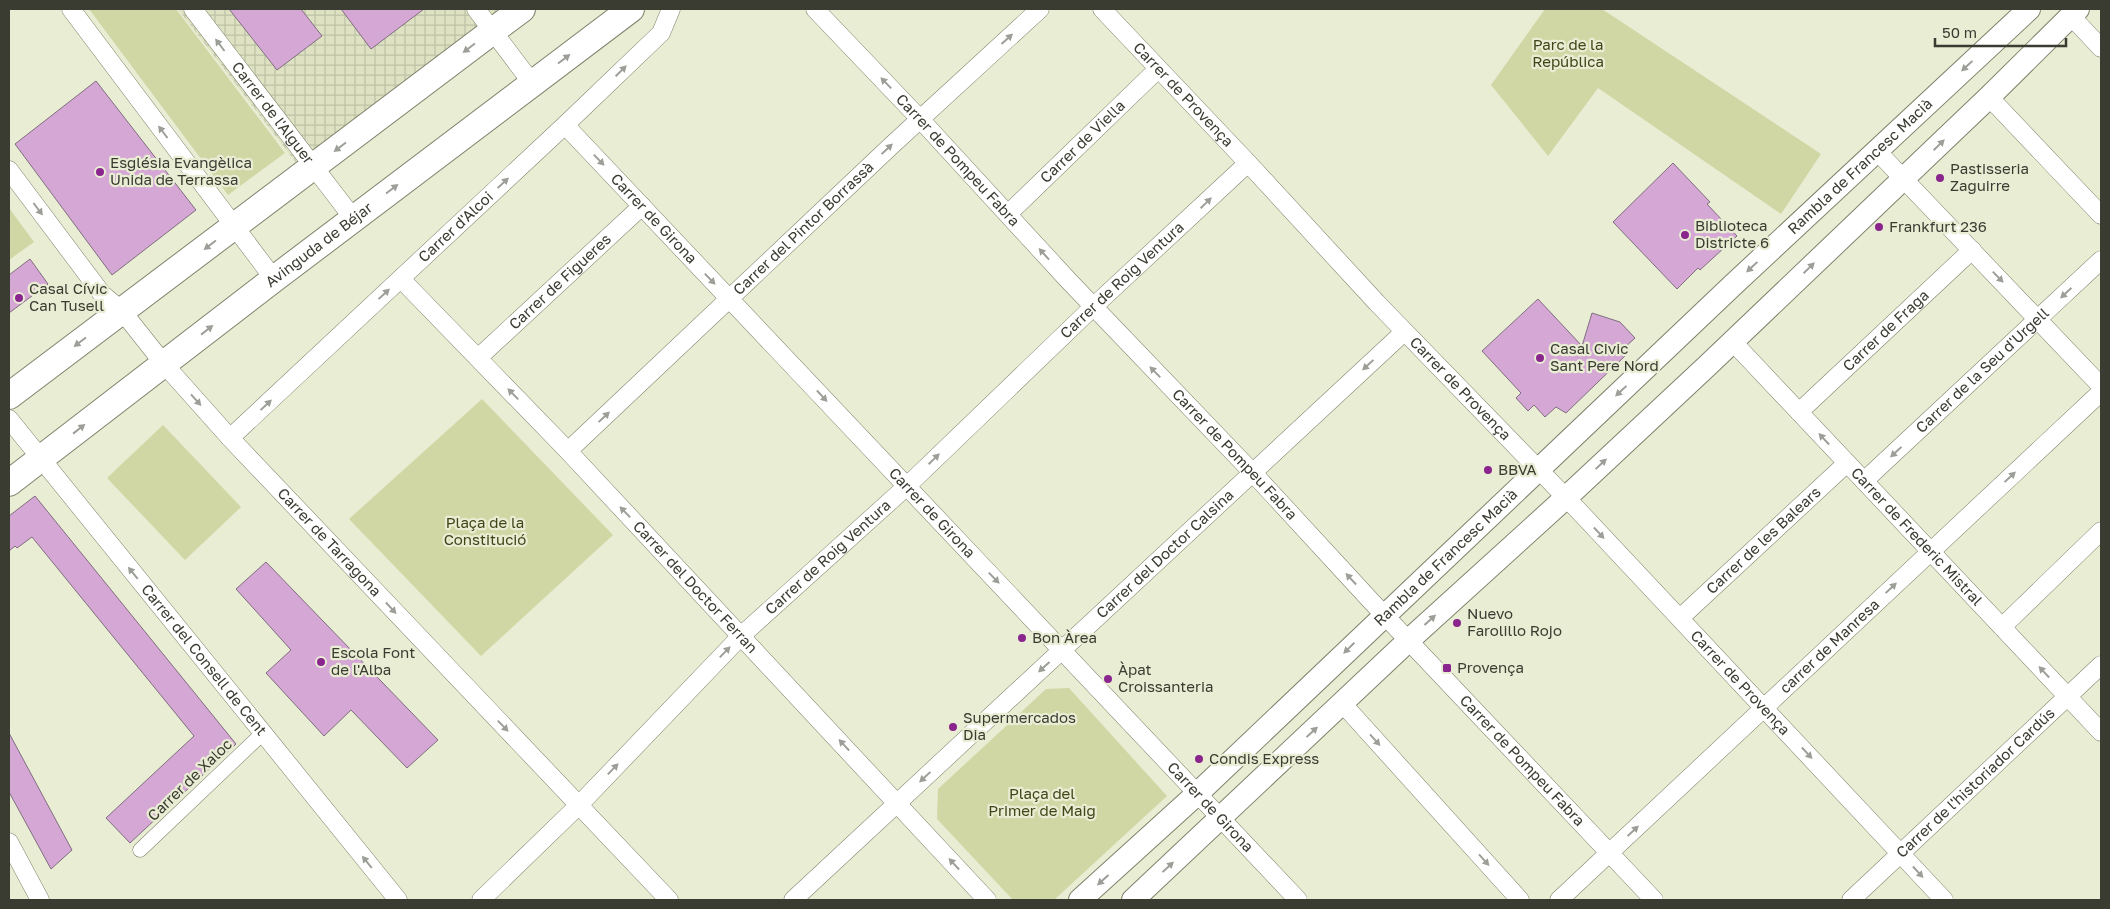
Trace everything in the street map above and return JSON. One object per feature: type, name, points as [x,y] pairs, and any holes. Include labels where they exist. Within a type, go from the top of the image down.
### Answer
[{"type":"main road","points":[[9,396],[522,9]]},
{"type":"main road","name":"Avinguda de Béjar","points":[[9,483],[274,278],[631,9]]},
{"type":"street","points":[[71,9],[274,278]]},
{"type":"street","name":"Carrer de l'Alguer","points":[[193,9],[353,218]]},
{"type":"street","points":[[476,9],[532,83]]},
{"type":"street","name":"Carrer d'Alcoi","points":[[230,438],[565,125],[661,32],[671,9]]},
{"type":"street","name":"Carrer de Pompeu Fabra","points":[[815,9],[920,118],[1093,307],[1253,473],[1384,615],[1654,900]]},
{"type":"street","name":"Carrer del Pintor Borrassà","points":[[568,451],[920,118],[1040,9]]},
{"type":"street","name":"Carrer de Provença","points":[[1102,9],[1404,332],[1566,497],[1944,900]]},
{"type":"street","name":"Rambla de Francesc Macià","points":[[1080,900],[1198,793],[1876,150],[2029,9]]},
{"type":"street","points":[[1133,900],[1409,640],[1732,342],[2074,12],[2101,48]]},
{"type":"street","name":"Carrer de Viella","points":[[1008,214],[1158,70]]},
{"type":"street","points":[[1989,96],[2101,215]]},
{"type":"street","name":"Carrer de Girona","points":[[565,125],[1298,900]]},
{"type":"street","points":[[1876,150],[2101,386]]},
{"type":"street","name":"Carrer de Roig Ventura","points":[[481,900],[579,805],[742,635],[907,486],[1093,307],[1248,163]]},
{"type":"street","name":"Carrer de Tarragona","points":[[9,170],[102,294],[122,311],[164,364],[230,438],[669,900]]},
{"type":"street","name":"Carrer de Figueres","points":[[478,358],[642,206]]},
{"type":"street","name":"Carrer de Fraga","points":[[1799,412],[1972,250]]},
{"type":"street","name":"Carrer de la Seu d'Urgell","points":[[1864,481],[2101,260]]},
{"type":"street","name":"Carrer del Doctor Ferran","points":[[401,279],[568,451],[742,635],[987,900]]},
{"type":"street","name":"Carrer del Doctor Calsina","points":[[794,900],[897,802],[1404,332]]},
{"type":"street","name":"Carrer de Frederic Mistral","points":[[1732,342],[2101,732]]},
{"type":"street","name":"carrer de Manresa","points":[[1559,900],[2101,392]]},
{"type":"street","name":"Carrer del Consell de Cent","points":[[9,419],[398,900]]},
{"type":"street","name":"Carrer de les Balears","points":[[1680,618],[1847,464]]},
{"type":"street","points":[[2002,627],[2101,531]]},
{"type":"street","name":"Carrer de l'historiador Cardús","points":[[1851,900],[2101,665]]},
{"type":"street","points":[[1342,703],[1520,900]]},
{"type":"street","name":"Carrer de Xaloc","points":[[140,850],[263,733]]},
{"type":"street","points":[[9,842],[40,900]]},
{"type":"shaded area","points":[[178,9],[520,9],[307,177]]},
{"type":"green space","points":[[89,9],[176,9],[285,153],[228,195]]},
{"type":"green space","name":"Parc de la República","points":[[1545,9],[1602,9],[1821,154],[1781,214],[1598,88],[1548,156],[1491,85]]},
{"type":"green space","points":[[9,208],[34,242],[9,260]]},
{"type":"green space","name":"Plaça de la Constitució","points":[[482,399],[613,535],[481,656],[349,519]]},
{"type":"green space","points":[[163,425],[241,507],[185,560],[107,478]]},
{"type":"green space","name":"Plaça del Primer de Maig","points":[[1069,688],[1167,796],[1054,900],[1013,900],[937,819],[938,789],[1046,689]]},
{"type":"building","points":[[229,9],[301,9],[322,36],[277,70]]},
{"type":"building","points":[[341,9],[424,9],[371,49]]},
{"type":"building","name":"Església Evangèlica Unida de Terrassa","points":[[96,81],[196,210],[112,275],[15,144]]},
{"type":"building","points":[[1673,163],[1710,202],[1707,204],[1737,236],[1700,270],[1698,268],[1677,289],[1613,222]]},
{"type":"building","name":"Casal Cívic Can Tusell","points":[[30,259],[48,284],[9,313],[9,275]]},
{"type":"building","points":[[1538,299],[1582,346],[1592,313],[1620,322],[1635,338],[1623,349],[1627,354],[1566,413],[1556,407],[1545,417],[1534,405],[1528,411],[1516,398],[1521,393],[1482,351]]},
{"type":"building","points":[[35,496],[236,744],[130,843],[106,818],[194,736],[32,537],[17,548],[15,546],[9,551],[9,516]]},
{"type":"building","name":"Escola Font de l'Alba","points":[[266,562],[438,740],[407,768],[351,710],[324,736],[266,673],[291,650],[236,589]]},
{"type":"building","points":[[9,733],[72,850],[51,869],[9,792]]},
{"type":"place","name":"Església Evangèlica Unida de Terrassa","points":[[100,172]]},
{"type":"place","name":"Pastisseria Zaguirre","points":[[1940,178]]},
{"type":"place","name":"Frankfurt 236","points":[[1879,227]]},
{"type":"place","name":"Biblioteca Districte 6","points":[[1685,235]]},
{"type":"place","name":"Casal Cívic Can Tusell","points":[[19,298]]},
{"type":"place","name":"Casal Civic Sant Pere Nord","points":[[1540,358]]},
{"type":"place","name":"BBVA","points":[[1488,470]]},
{"type":"place","name":"Nuevo Farolillo Rojo","points":[[1457,623]]},
{"type":"place","name":"Bon Àrea","points":[[1022,638]]},
{"type":"place","name":"Escola Font de l'Alba","points":[[321,662]]},
{"type":"place","name":"Provença","points":[[1447,668]]},
{"type":"place","name":"Àpat Croissanteria","points":[[1108,679]]},
{"type":"place","name":"Supermercados Dia","points":[[953,727]]},
{"type":"place","name":"Condis Express","points":[[1199,759]]}]
